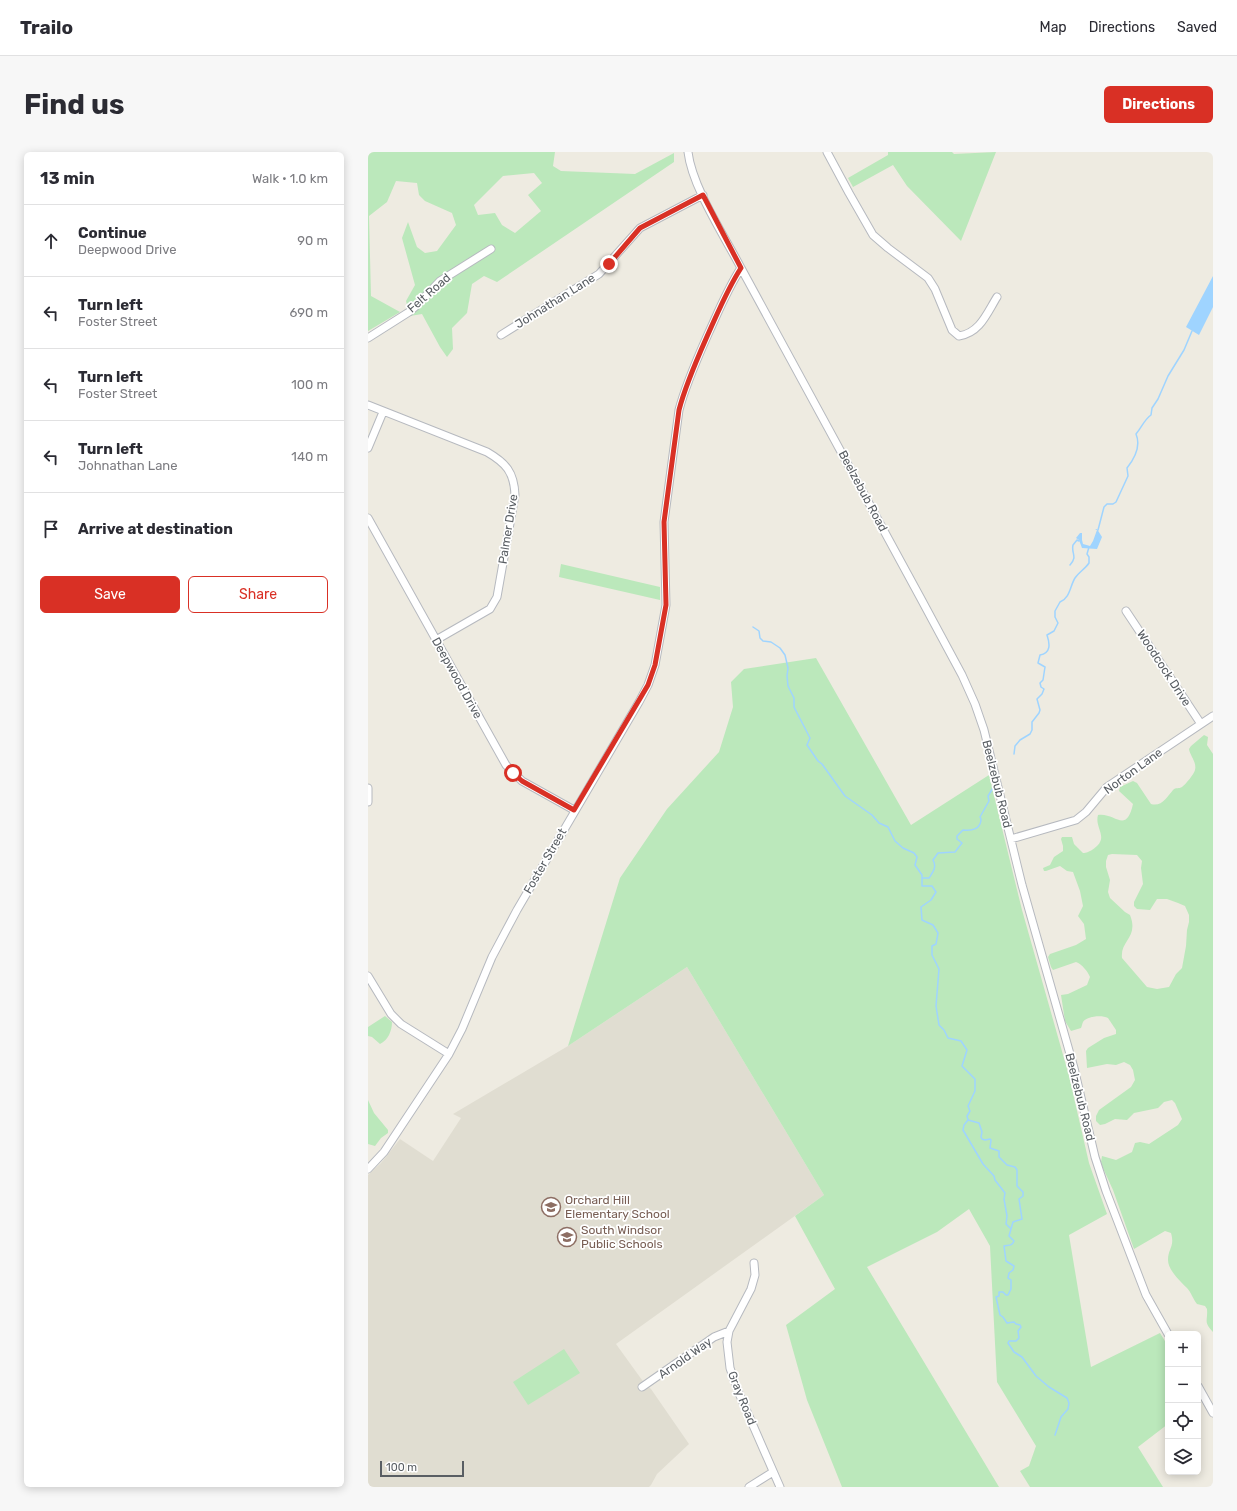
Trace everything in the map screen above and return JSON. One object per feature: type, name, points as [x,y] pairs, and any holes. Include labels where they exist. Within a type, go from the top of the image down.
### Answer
[{"type":"street","points":[[688,152],[692,168],[703,195],[741,268]]},
{"type":"street","points":[[827,152],[855,205],[873,235],[928,278],[952,330],[959,336],[968,335],[979,327],[997,297]]},
{"type":"street","name":"Johnathan Lane","points":[[501,335],[599,274],[640,228],[703,195]]},
{"type":"street","name":"Felt Road","points":[[368,338],[409,312],[440,281],[490,249]]},
{"type":"street","name":"Foster Street","points":[[368,1169],[384,1152],[449,1054],[462,1029],[492,957],[530,886],[648,685],[655,665],[666,605],[664,522],[679,410],[684,392],[702,348],[724,299],[741,268]]},
{"type":"street","name":"Beelzebub Road","points":[[741,268],[962,675],[975,704],[984,730],[1010,839],[1074,1068],[1095,1157],[1103,1184],[1146,1295],[1166,1331]]},
{"type":"street","name":"Palmer Drive","points":[[368,406],[487,452],[502,461],[515,483],[515,495],[496,597],[490,608],[436,640]]},
{"type":"street","points":[[368,448],[383,412]]},
{"type":"street","name":"Deepwood Drive","points":[[368,518],[506,765],[522,781],[574,810]]},
{"type":"street","name":"Woodcock Drive","points":[[1126,611],[1201,724]]},
{"type":"street","name":"Norton Lane","points":[[1010,839],[1076,820],[1086,812],[1107,787],[1213,716]]},
{"type":"street","points":[[368,788],[368,802]]},
{"type":"street","points":[[368,976],[391,1014],[401,1024],[449,1054]]},
{"type":"street","name":"Gray Road","points":[[754,1263],[755,1275],[751,1289],[729,1331],[727,1342],[730,1368],[738,1392],[780,1487]]},
{"type":"street","name":"Arnold Way","points":[[642,1387],[714,1337],[729,1331]]},
{"type":"street","points":[[1201,1391],[1213,1413]]},
{"type":"street","points":[[749,1487],[773,1472]]},
{"type":"shaded area","name":"South Windsor Public Schools","points":[[687,967],[824,1195],[616,1344],[642,1380],[651,1389],[689,1444],[657,1474],[649,1487],[368,1487],[368,1175],[381,1163],[400,1139],[433,1161],[461,1118],[453,1114],[568,1046]]},
{"type":"green space","points":[[368,152],[555,152],[553,166],[561,171],[635,174],[674,153],[674,162],[497,282],[484,276],[472,284],[467,313],[452,328],[453,349],[447,357],[422,314],[410,316],[406,301],[415,285],[402,238],[408,222],[417,247],[425,253],[437,251],[456,225],[452,213],[425,201],[419,195],[417,183],[396,181],[387,202],[369,216],[371,296],[400,312],[368,331]],"holes":[[[534,173],[542,183],[528,195],[541,211],[515,233],[502,225],[495,213],[478,215],[474,205],[503,176]]]},
{"type":"green space","points":[[888,152],[952,152],[954,154],[996,152],[961,241],[907,186],[893,165],[853,187],[848,178],[888,155]]},
{"type":"green space","points":[[561,564],[660,587],[660,600],[559,577]]},
{"type":"green space","points":[[816,658],[911,825],[989,775],[1022,910],[1069,1076],[1089,1163],[1107,1214],[1069,1235],[1091,1367],[1160,1333],[1165,1341],[1165,1426],[1138,1447],[1163,1487],[1030,1487],[1020,1471],[1029,1466],[1036,1446],[997,1382],[990,1246],[969,1209],[937,1232],[867,1267],[999,1487],[842,1487],[807,1400],[786,1325],[835,1289],[795,1216],[824,1195],[687,967],[568,1046],[620,878],[667,809],[719,752],[733,707],[731,682],[744,669]]},
{"type":"green space","points":[[1204,735],[1208,737],[1207,745],[1213,754],[1213,1332],[1207,1323],[1207,1309],[1205,1306],[1197,1304],[1188,1290],[1170,1268],[1168,1260],[1172,1245],[1171,1233],[1165,1231],[1134,1249],[1113,1190],[1102,1166],[1102,1156],[1116,1160],[1132,1152],[1135,1143],[1140,1142],[1149,1144],[1178,1125],[1182,1119],[1175,1103],[1172,1100],[1164,1102],[1158,1108],[1134,1113],[1127,1120],[1115,1119],[1100,1125],[1096,1121],[1096,1116],[1099,1110],[1131,1087],[1135,1080],[1133,1070],[1130,1065],[1124,1062],[1116,1065],[1107,1064],[1087,1068],[1086,1051],[1088,1048],[1104,1038],[1116,1034],[1116,1030],[1108,1018],[1099,1016],[1088,1018],[1083,1022],[1081,1028],[1071,1031],[1065,1021],[1061,995],[1068,994],[1087,985],[1090,977],[1084,968],[1076,962],[1053,970],[1048,957],[1050,954],[1076,945],[1086,939],[1084,924],[1078,916],[1083,906],[1080,891],[1073,872],[1067,871],[1060,866],[1046,871],[1044,871],[1043,868],[1050,865],[1054,857],[1063,851],[1062,837],[1072,837],[1074,844],[1083,853],[1087,853],[1098,846],[1101,833],[1097,820],[1098,815],[1110,816],[1119,820],[1127,818],[1133,804],[1119,791],[1120,787],[1133,781],[1137,783],[1151,804],[1155,805],[1164,801],[1174,789],[1182,787],[1186,784],[1195,770],[1195,764],[1189,749]],"holes":[[[1112,854],[1137,855],[1142,861],[1141,868],[1143,884],[1134,902],[1134,906],[1137,909],[1150,910],[1157,899],[1167,899],[1185,906],[1189,915],[1182,968],[1176,974],[1169,987],[1157,989],[1147,987],[1122,958],[1122,952],[1131,934],[1132,923],[1130,915],[1110,898],[1108,892],[1110,880],[1106,867],[1106,861],[1108,855]]]},
{"type":"green space","points":[[385,1016],[392,1022],[391,1029],[387,1038],[380,1044],[372,1037],[368,1036],[368,1027]]},
{"type":"green space","points":[[368,1100],[374,1113],[388,1130],[388,1133],[381,1138],[375,1146],[368,1144]]},
{"type":"green space","points":[[564,1349],[580,1373],[528,1405],[513,1382]]},
{"type":"water","points":[[1213,276],[1213,307],[1199,335],[1186,327]]},
{"type":"water","points":[[1097,529],[1102,537],[1097,549],[1082,548],[1079,540],[1076,538],[1080,533],[1082,533],[1083,544],[1090,546],[1097,530],[1095,530]]},
{"type":"waterway","points":[[1098,530],[1104,507],[1107,504],[1113,504],[1116,502],[1128,476],[1127,468],[1135,456],[1138,443],[1136,434],[1151,415],[1152,408],[1158,399],[1168,376],[1184,350],[1192,331]]},
{"type":"waterway","points":[[1070,565],[1074,559],[1073,545],[1077,540],[1079,541]]},
{"type":"waterway","points":[[1014,754],[1015,746],[1020,740],[1030,734],[1032,730],[1032,722],[1040,710],[1037,699],[1042,694],[1044,689],[1041,687],[1040,683],[1043,680],[1045,667],[1038,663],[1040,655],[1044,654],[1049,648],[1047,635],[1054,631],[1058,623],[1055,617],[1055,611],[1060,602],[1068,595],[1075,578],[1089,563],[1089,557],[1087,554],[1089,547]]},
{"type":"waterway","points":[[753,627],[759,631],[760,638],[763,641],[771,642],[780,648],[785,655],[788,668],[788,686],[794,698],[794,707],[810,738],[807,745],[818,761],[822,764],[845,796],[872,815],[879,823],[888,827],[895,841],[903,848],[914,853],[917,857],[915,865],[922,875],[922,886],[932,886],[936,892],[931,900],[921,907],[922,920],[933,925],[938,933],[936,944],[932,946],[932,955],[939,969],[936,1006],[939,1025],[944,1030],[948,1038],[961,1041],[967,1050],[962,1066],[975,1079],[975,1091],[968,1106],[970,1111],[967,1116],[968,1120],[964,1125],[963,1130],[983,1164],[994,1176],[995,1180],[1005,1193],[1004,1199],[1007,1216],[1006,1224],[1010,1228]]},
{"type":"waterway","points":[[922,878],[929,878],[932,874],[935,867],[933,860],[938,853],[955,852],[962,843],[957,839],[957,836],[963,830],[973,830],[978,827],[981,822],[980,817],[989,801],[988,796],[993,788]]},
{"type":"waterway","points":[[968,1120],[979,1123],[982,1132],[982,1139],[990,1139],[990,1148],[999,1151],[999,1157],[1007,1165],[1015,1167],[1017,1170],[1017,1186],[1023,1192],[1023,1196],[1019,1199],[1022,1219],[1013,1222],[1009,1236],[1014,1241],[1011,1245],[1004,1246],[1006,1261],[1014,1266],[1013,1270],[1009,1273],[1008,1278],[1011,1280],[1011,1289],[1008,1295],[1003,1292],[999,1292],[999,1296],[996,1297],[1000,1315],[1007,1323],[1014,1322],[1021,1327],[1018,1331],[1019,1338],[1016,1341],[1009,1341],[1008,1343],[1014,1352],[1022,1357],[1036,1376],[1049,1387],[1067,1398],[1069,1403],[1068,1409],[1061,1417],[1055,1435]]},
{"type":"place","name":"Orchard Hill Elementary School","points":[[551,1207]]},
{"type":"place","name":"South Windsor Public Schools","points":[[567,1237]]},
{"type":"route","points":[[513,773],[522,781],[574,810],[648,685],[658,653],[666,605],[663,540],[664,522],[679,410],[684,392],[702,348],[724,299],[741,268],[703,195],[640,228],[609,264]]}]
